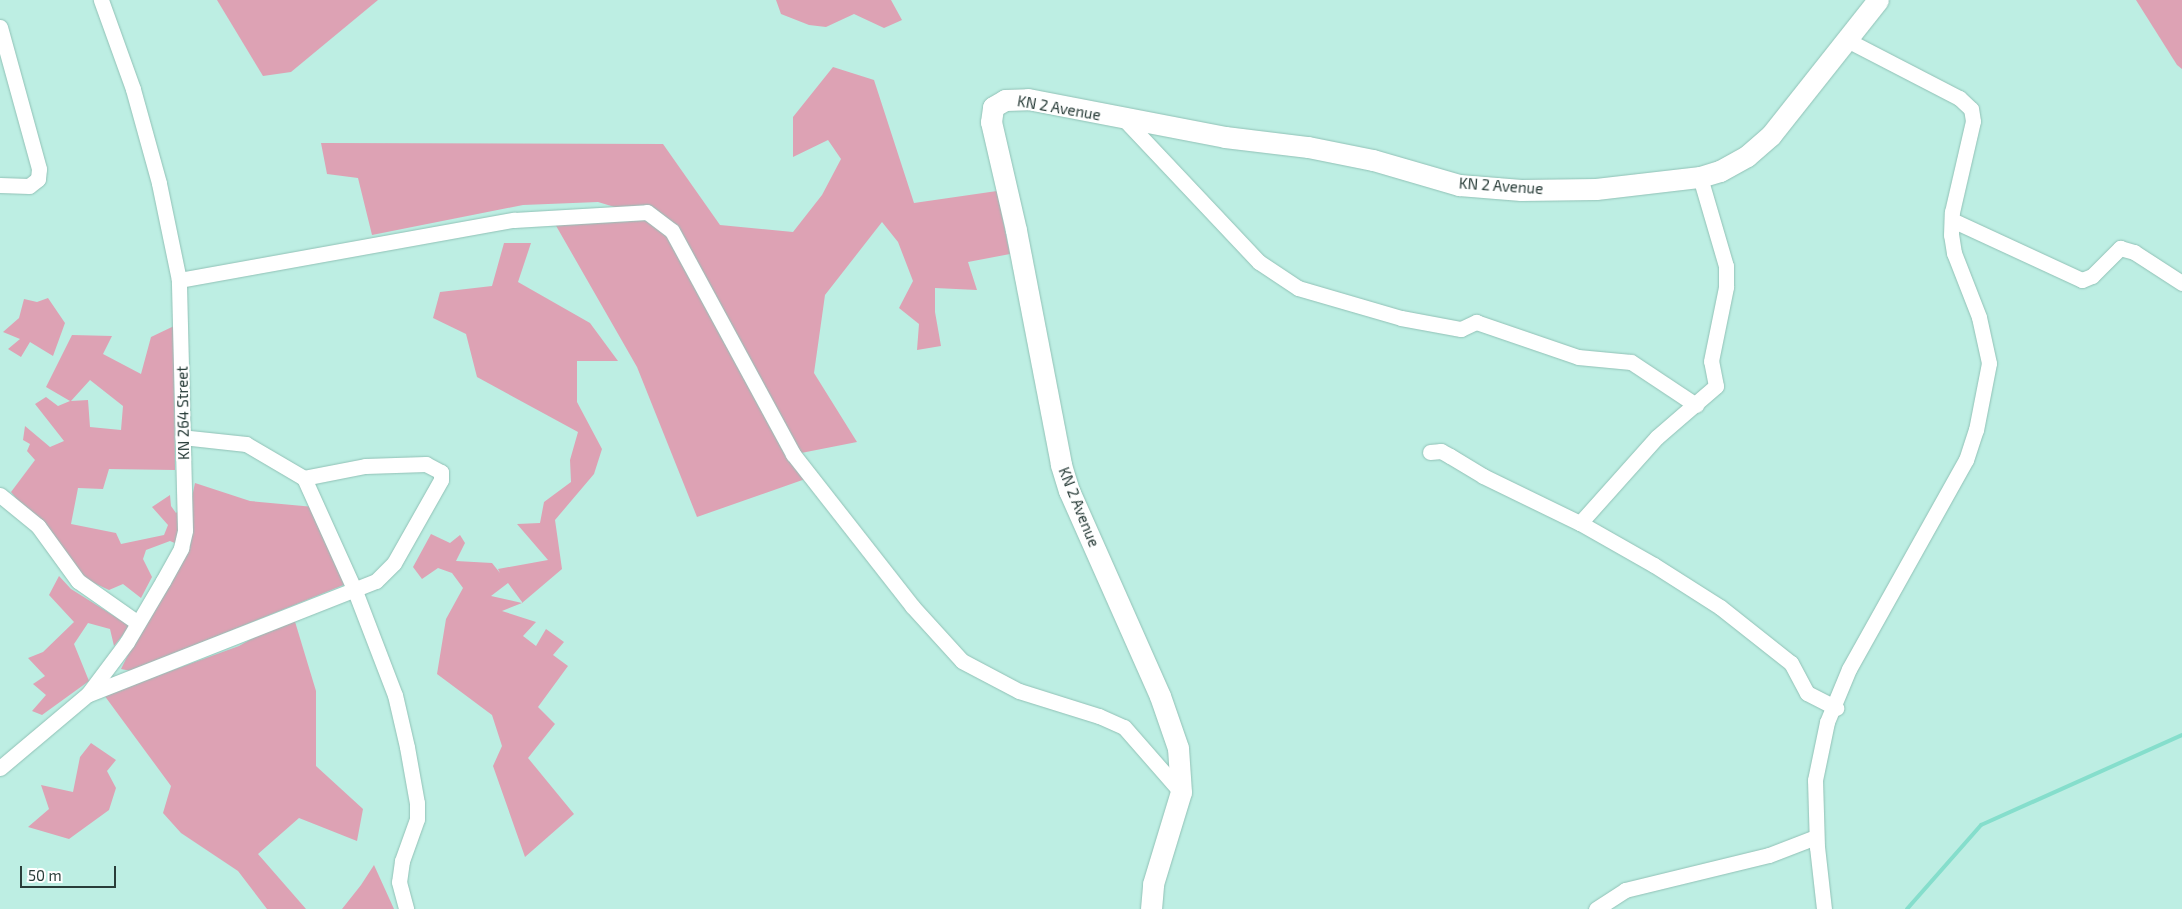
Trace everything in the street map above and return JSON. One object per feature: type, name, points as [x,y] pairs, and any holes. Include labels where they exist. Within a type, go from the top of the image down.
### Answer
[{"type":"main road","name":"KN 2 Avenue","points":[[1151,909],[1153,884],[1181,792],[1178,748],[1160,696],[1069,491],[1061,464],[1016,230],[991,122],[993,107],[1005,100],[1020,99],[1125,120],[1308,147],[1373,160],[1459,185],[1521,190],[1596,189],[1700,177],[1720,171],[1747,156],[1771,135],[1878,0]]},
{"type":"street","name":"KN 264 Street","points":[[0,768],[88,694],[138,623],[181,548],[187,506],[182,437],[179,280],[159,183],[136,98],[101,0]]},
{"type":"street","points":[[0,27],[40,168],[38,179],[29,186],[0,185]]},
{"type":"street","points":[[1824,909],[1816,837],[1815,780],[1827,722],[1836,708],[1849,669],[1966,460],[1976,430],[1989,363],[1979,317],[1954,253],[1952,220],[1973,121],[1970,108],[1959,98],[1846,40]]},
{"type":"street","points":[[1125,120],[1260,262],[1298,288],[1401,318],[1461,329],[1476,322],[1578,357],[1631,362],[1696,405]]},
{"type":"street","points":[[1580,523],[1657,437],[1716,386],[1711,360],[1726,287],[1723,250],[1700,177]]},
{"type":"street","points":[[179,280],[514,220],[647,212],[672,231],[793,454],[912,606],[962,661],[1019,691],[1100,716],[1124,727],[1181,792]]},
{"type":"street","points":[[1952,220],[2082,280],[2092,276],[2120,248],[2134,252],[2182,283]]},
{"type":"street","points":[[182,437],[246,444],[304,478],[355,591],[395,695],[417,802],[417,819],[402,862],[399,882],[406,909]]},
{"type":"street","points":[[1430,452],[1441,452],[1450,456],[1483,476],[1580,523],[1720,607],[1791,663],[1807,693],[1836,708]]},
{"type":"street","points":[[88,694],[355,591],[376,581],[394,564],[441,480],[441,472],[426,464],[365,466],[304,478]]},
{"type":"street","points":[[0,495],[38,526],[78,581],[138,623]]},
{"type":"street","points":[[1596,909],[1625,890],[1769,855],[1816,837]]},
{"type":"shaded area","points":[[217,0],[378,0],[291,72],[263,76]]},
{"type":"shaded area","points":[[776,0],[891,0],[902,20],[884,28],[854,14],[826,27],[809,25],[781,14]]},
{"type":"shaded area","points":[[2136,0],[2182,0],[2182,69],[2177,65]]},
{"type":"shaded area","points":[[833,67],[874,80],[914,203],[997,191],[1010,254],[968,262],[977,290],[935,288],[935,312],[941,346],[917,350],[919,324],[899,308],[913,281],[898,242],[882,222],[825,295],[814,373],[857,442],[796,454],[811,477],[697,517],[637,367],[551,217],[658,220],[598,202],[523,205],[372,235],[358,178],[327,174],[321,143],[663,144],[720,225],[793,232],[822,195],[841,159],[828,140],[793,157],[793,117]]},
{"type":"shaded area","points":[[504,243],[531,243],[518,282],[590,323],[618,361],[577,361],[577,402],[602,449],[594,474],[555,520],[562,569],[522,603],[502,611],[536,622],[523,636],[536,646],[546,629],[564,642],[553,655],[568,666],[538,707],[555,724],[528,758],[574,814],[525,857],[493,766],[502,746],[492,715],[437,674],[446,619],[463,588],[452,573],[438,568],[422,579],[413,567],[431,534],[450,543],[460,535],[465,543],[456,561],[492,563],[500,573],[498,569],[548,560],[517,524],[540,523],[544,502],[571,482],[570,460],[578,432],[477,377],[466,334],[433,318],[440,292],[492,286]],"holes":[[[508,583],[522,603],[491,596]]]},
{"type":"shaded area","points":[[48,298],[65,323],[53,356],[30,342],[21,357],[8,349],[20,339],[3,332],[19,318],[24,299],[37,302]]},
{"type":"shaded area","points":[[174,326],[175,470],[109,469],[103,489],[78,488],[71,524],[116,533],[121,544],[164,535],[168,525],[152,507],[170,495],[171,506],[176,513],[182,509],[177,544],[170,541],[146,550],[143,559],[152,577],[141,598],[123,584],[109,590],[81,577],[11,492],[35,460],[27,451],[30,444],[23,440],[25,426],[50,447],[64,441],[35,404],[46,397],[58,406],[70,401],[46,387],[72,335],[112,336],[103,354],[141,374],[151,337]],"holes":[[[90,380],[123,406],[121,430],[90,427],[88,400],[71,401]]]},
{"type":"shaded area","points":[[195,483],[250,501],[314,507],[351,582],[131,671],[121,669],[181,548]]},
{"type":"shaded area","points":[[59,576],[71,589],[130,626],[114,646],[110,629],[88,623],[74,644],[89,681],[42,715],[32,711],[46,695],[33,684],[45,676],[28,658],[43,652],[74,622],[49,595]]},
{"type":"shaded area","points":[[293,615],[316,691],[316,766],[363,809],[357,841],[299,818],[258,854],[306,909],[267,909],[238,871],[181,833],[163,813],[171,786],[104,695],[239,646]]},
{"type":"shaded area","points":[[91,743],[116,760],[107,771],[116,788],[109,810],[69,839],[28,827],[49,809],[41,785],[73,792],[80,757]]},
{"type":"shaded area","points":[[374,865],[394,909],[342,909],[361,885]]},
{"type":"waterway","points":[[1907,909],[1981,825],[2182,735]]}]
